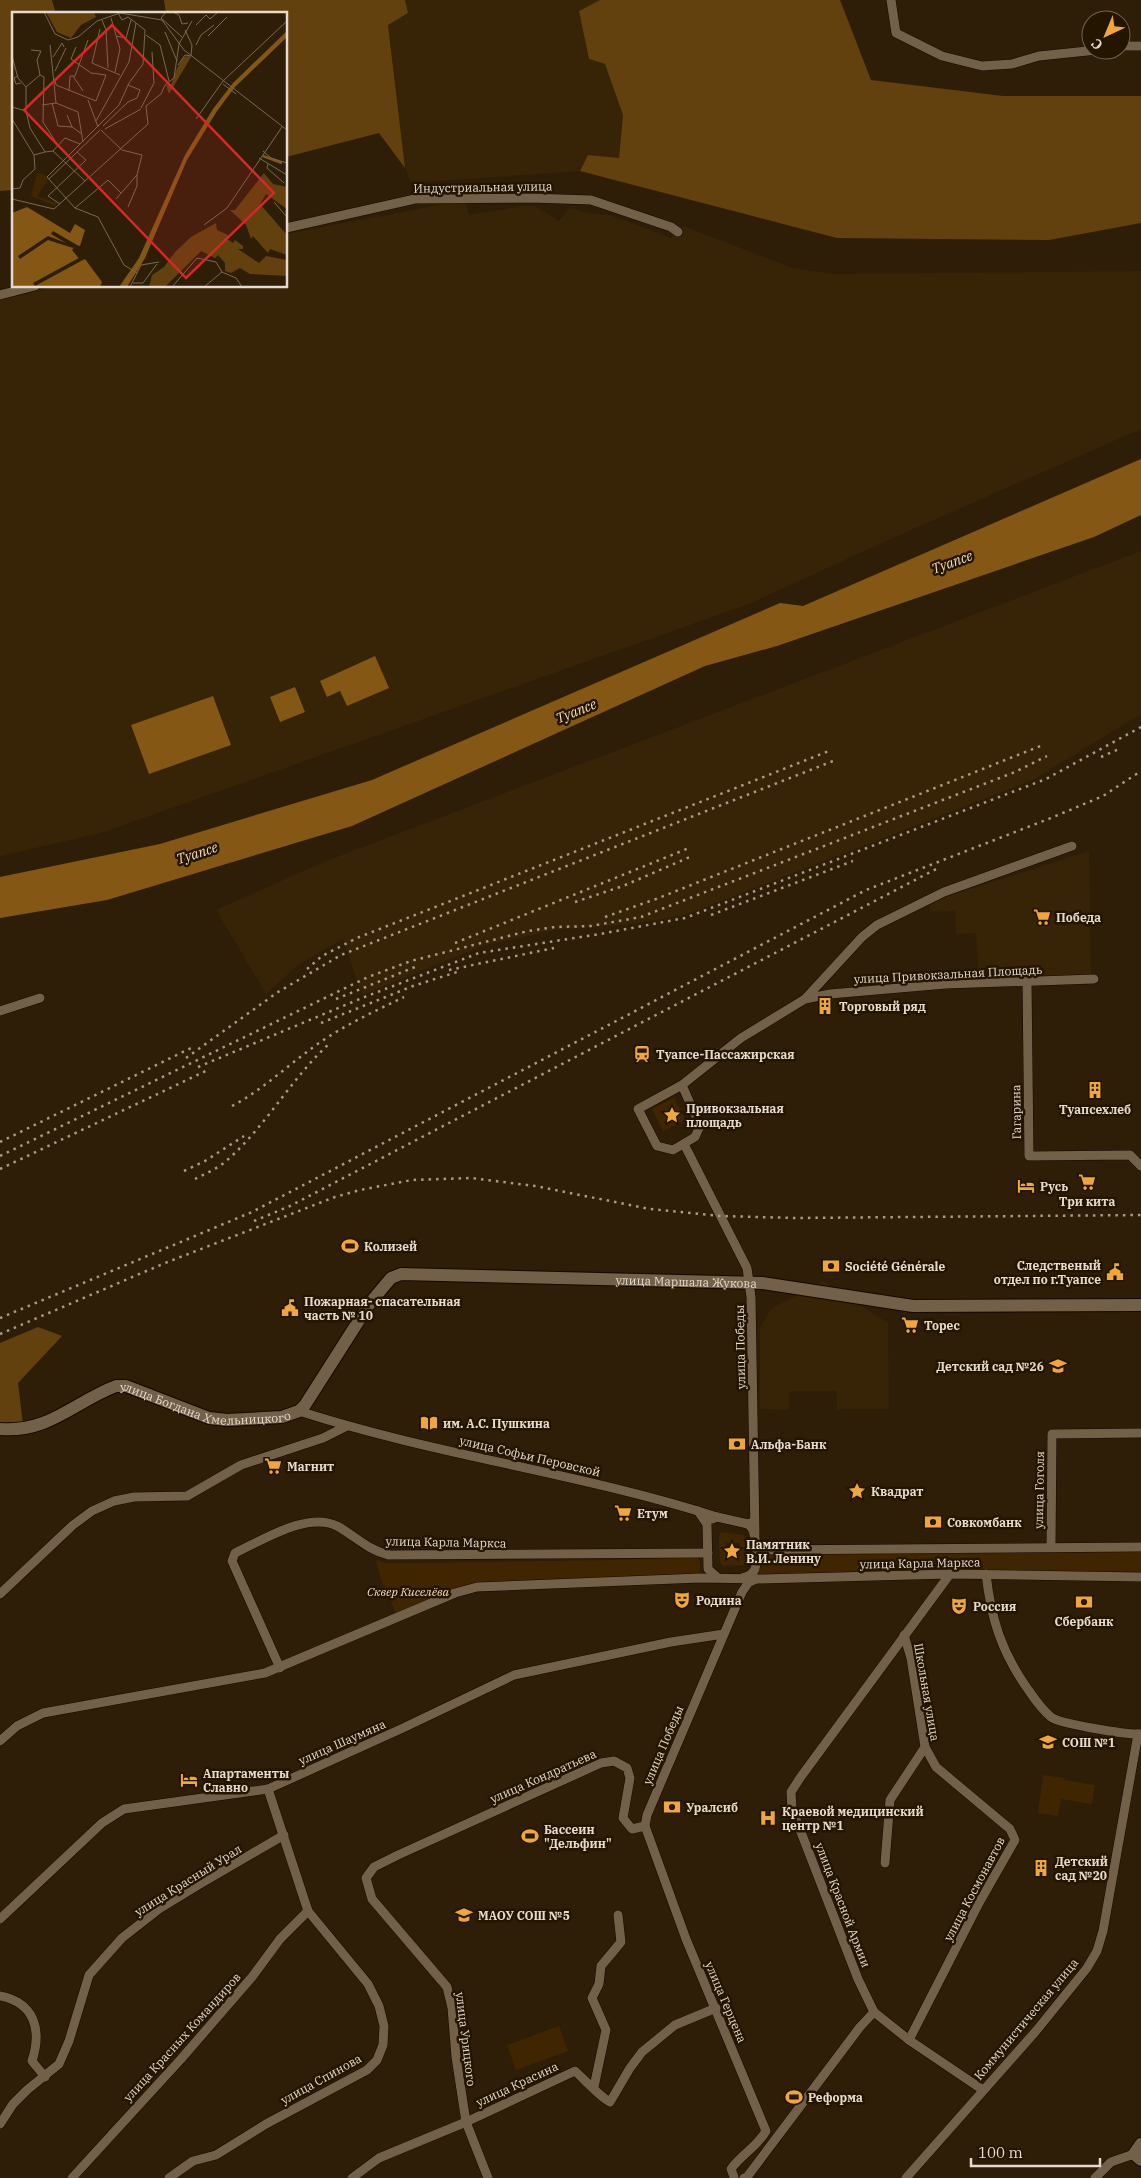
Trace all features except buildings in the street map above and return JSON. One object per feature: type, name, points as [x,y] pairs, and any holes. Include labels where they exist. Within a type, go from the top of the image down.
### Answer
[{"type":"main road","name":"улица Маршала Жукова","points":[[299,1410],[305,1405],[370,1303],[391,1278],[402,1274],[750,1283],[914,1306],[1141,1305]]},
{"type":"main road","name":"улица Богдана Хмельницкого","points":[[0,1430],[30,1427],[50,1422],[116,1386],[126,1386],[208,1418],[227,1420],[282,1416],[299,1410]]},
{"type":"street","points":[[891,0],[896,33],[942,56],[982,66],[1012,64],[1040,56],[1081,52]]},
{"type":"street","name":"Индустриальная улица","points":[[288,228],[415,199],[531,198],[591,200],[671,227],[678,232]]},
{"type":"street","points":[[0,295],[27,288]]},
{"type":"street","name":"улица Привокзальная Площадь","points":[[682,1085],[741,1038],[805,1000],[862,937],[877,926],[944,892],[1072,846]]},
{"type":"street","name":"улица Привокзальная Площадь","points":[[805,1000],[830,994],[879,990],[1094,979]]},
{"type":"street","name":"Гагарина","points":[[1026,981],[1029,1156],[1130,1155],[1141,1166]]},
{"type":"street","points":[[0,1011],[40,998]]},
{"type":"street","points":[[682,1085],[700,1126],[695,1137],[673,1150],[657,1146],[638,1109],[682,1085]]},
{"type":"street","name":"улица Победы","points":[[684,1144],[739,1249],[747,1268],[750,1283],[755,1540]]},
{"type":"street","name":"улица Софьи Перовской","points":[[299,1410],[347,1426],[617,1489],[748,1524]]},
{"type":"street","points":[[0,1594],[73,1525],[92,1511],[114,1502],[134,1497],[187,1496],[241,1465],[323,1438],[347,1426]]},
{"type":"street","name":"улица Гоголя","points":[[1051,1547],[1052,1434],[1141,1433]]},
{"type":"street","points":[[698,1510],[705,1519],[708,1553],[708,1569],[705,1575],[700,1578]]},
{"type":"street","points":[[707,1530],[710,1520],[717,1517]]},
{"type":"street","points":[[748,1524],[754,1522],[756,1518]]},
{"type":"street","name":"улица Карла Маркса","points":[[280,1668],[232,1561],[232,1557],[235,1553],[301,1523],[323,1521],[333,1524],[369,1548],[389,1555],[708,1553]]},
{"type":"street","points":[[746,1582],[755,1568],[754,1528],[748,1524]]},
{"type":"street","name":"улица Карла Маркса","points":[[755,1540],[764,1550],[955,1550],[1141,1547]]},
{"type":"street","points":[[708,1569],[711,1574],[717,1577]]},
{"type":"street","name":"улица Карла Маркса","points":[[0,1742],[18,1726],[43,1713],[265,1673],[466,1589],[717,1577],[746,1582],[950,1574],[1141,1576]]},
{"type":"street","name":"улица Красной Армии","points":[[950,1574],[791,1792],[792,1808],[858,1979],[874,2012],[909,2040],[983,2090]]},
{"type":"street","points":[[986,1574],[991,1615],[1004,1650],[1020,1677],[1052,1718],[1066,1723],[1139,1734]]},
{"type":"street","name":"улица Победы","points":[[645,1826],[647,1815],[746,1582]]},
{"type":"street","name":"улица Шаумяна","points":[[0,1919],[102,1823],[124,1809],[268,1789],[514,1675],[724,1634]]},
{"type":"street","name":"Школьная улица","points":[[884,1863],[890,1800],[926,1747],[911,1658],[904,1635]]},
{"type":"street","name":"Коммунистическая улица","points":[[906,2178],[1036,2031],[1087,1968],[1097,1951],[1139,1734]]},
{"type":"street","name":"улица Космонавтов","points":[[909,2040],[979,1903],[1015,1840],[1010,1829],[936,1767],[926,1747]]},
{"type":"street","name":"улица Кондратьева","points":[[398,1855],[601,1763],[614,1761],[627,1768],[630,1778],[623,1818],[632,1829],[645,1826]]},
{"type":"street","name":"улица Спинова","points":[[169,2178],[193,2161],[216,2155],[266,2124],[333,2090],[367,2070],[377,2060],[383,2044],[384,2026],[379,2006],[368,1984],[308,1911],[268,1789]]},
{"type":"street","name":"улица Герцена","points":[[645,1826],[686,1939],[766,2131],[761,2139],[731,2169],[734,2178]]},
{"type":"street","name":"улица Красный Урал","points":[[0,2124],[20,2097],[59,2064],[69,2041],[89,1975],[122,1938],[159,1909],[284,1836]]},
{"type":"street","name":"улица Урицкого","points":[[398,1855],[374,1867],[366,1880],[372,1899],[447,1987],[452,2008],[456,2057],[466,2122],[488,2178]]},
{"type":"street","name":"улица Красных Командиров","points":[[72,2178],[181,2059],[252,1977],[280,1939],[308,1911]]},
{"type":"street","points":[[594,2087],[606,2030],[592,1998],[599,1984],[602,1966],[621,1942],[618,1915]]},
{"type":"street","points":[[0,1996],[11,1998],[22,2005],[33,2018],[37,2036],[32,2061],[44,2077]]},
{"type":"street","name":"улица Красина","points":[[352,2178],[379,2158],[466,2122],[575,2071],[594,2087],[602,2098],[610,2102],[642,2052],[675,2025],[716,2008]]},
{"type":"street","points":[[744,2178],[747,2177],[860,2027],[874,2012]]},
{"type":"street","points":[[1095,2178],[1111,2162],[1139,2153]]},
{"type":"shaded area","points":[[0,0],[52,0],[55,12],[12,12],[12,190],[0,191]]},
{"type":"shaded area","points":[[164,0],[405,0],[408,13],[388,25],[405,168],[379,133],[288,156],[288,12],[166,12]]},
{"type":"shaded area","points":[[405,0],[600,0],[579,12],[605,64],[623,115],[619,159],[588,155],[580,171],[411,183],[405,168],[388,24],[408,13]]},
{"type":"shaded area","points":[[600,0],[840,0],[871,80],[1003,96],[1141,96],[1141,223],[1049,240],[837,238],[580,171],[588,155],[619,158],[623,115],[605,64],[589,59],[579,11]]},
{"type":"shaded area","points":[[465,200],[469,215],[523,206],[535,206],[559,221],[570,208],[588,213],[610,215],[671,238],[683,226],[793,268],[833,274],[1141,271],[1141,429],[895,537],[749,604],[101,833],[0,856],[0,300],[50,288],[288,288],[288,234]]},
{"type":"shaded area","points":[[1141,551],[1141,714],[1033,780],[685,915],[631,924],[556,930],[485,945],[362,995],[343,939],[299,964],[266,994],[216,910],[321,863]]},
{"type":"shaded area","points":[[1089,851],[1091,975],[979,980],[976,933],[956,934],[955,911],[930,912],[930,902]]},
{"type":"shaded area","points":[[823,1281],[888,1323],[889,1409],[837,1409],[836,1391],[790,1391],[789,1410],[760,1409],[760,1327],[771,1309]]},
{"type":"shaded area","points":[[38,1327],[62,1336],[18,1383],[23,1424],[0,1425],[0,1343]]},
{"type":"green space","points":[[674,1098],[685,1120],[663,1131],[652,1109]]},
{"type":"green space","points":[[721,1532],[743,1535],[747,1538],[748,1560],[745,1565],[724,1566],[720,1563],[719,1537]],"holes":[[[726,1543],[740,1543],[740,1557],[726,1557]]]},
{"type":"green space","points":[[1141,1550],[1141,1574],[758,1577],[759,1553],[946,1553]]},
{"type":"green space","name":"Сквер Киселёва","points":[[697,1557],[700,1562],[700,1571],[695,1576],[478,1586],[398,1617],[381,1580],[376,1560],[386,1563],[412,1563]]},
{"type":"green space","points":[[1043,1775],[1095,1785],[1092,1804],[1061,1799],[1058,1816],[1038,1813]]},
{"type":"green space","points":[[559,2026],[568,2051],[516,2070],[507,2045]]},
{"type":"water","name":"Туапсе","points":[[1141,459],[1141,515],[1094,537],[777,646],[705,666],[352,826],[107,900],[0,918],[0,877],[160,844],[372,780],[780,603],[803,606]]},
{"type":"water","points":[[375,656],[389,688],[347,706],[340,691],[327,697],[320,681]]},
{"type":"water","points":[[295,687],[305,712],[280,722],[270,697]]},
{"type":"water","points":[[213,696],[231,745],[149,774],[131,725]]},
{"type":"railway","points":[[198,1067],[362,998],[479,953],[600,934],[685,918],[1046,779],[1141,727]]},
{"type":"railway","points":[[605,917],[656,899],[1043,745]]},
{"type":"railway","points":[[1101,757],[1119,749]]},
{"type":"railway","points":[[307,969],[322,956],[357,938],[829,751]]},
{"type":"railway","points":[[0,1156],[368,977],[411,961],[528,931],[555,927],[591,926],[641,917],[1015,772],[1047,756]]},
{"type":"railway","points":[[186,1058],[278,992],[341,955],[833,761]]},
{"type":"railway","points":[[0,1318],[252,1212],[866,890],[1103,796],[1141,771]]},
{"type":"railway","points":[[455,943],[689,848]]},
{"type":"railway","points":[[575,902],[623,886],[692,856]]},
{"type":"railway","points":[[711,915],[853,861]]},
{"type":"railway","points":[[254,1221],[290,1206],[940,867]]},
{"type":"railway","points":[[449,970],[554,948]]},
{"type":"railway","points":[[336,999],[415,967]]},
{"type":"railway","points":[[321,1023],[413,986],[457,972]]},
{"type":"railway","points":[[232,1106],[255,1092],[329,1036],[360,1018],[404,997]]},
{"type":"railway","points":[[195,1179],[222,1165],[240,1148],[303,1071],[331,1042]]},
{"type":"railway","points":[[0,1142],[193,1047]]},
{"type":"railway","points":[[0,1169],[210,1069]]},
{"type":"railway","points":[[184,1171],[205,1161],[244,1136]]},
{"type":"railway","points":[[0,1334],[165,1263],[335,1197],[412,1180],[471,1178],[535,1186],[650,1209],[721,1216],[795,1218],[1141,1215]]},
{"type":"place","name":"Победа","points":[[1042,917]]},
{"type":"place","name":"Торговый ряд","points":[[825,1006]]},
{"type":"place","name":"Туапсе-Пассажирская","points":[[642,1054]]},
{"type":"place","name":"Туапсехлеб","points":[[1095,1090]]},
{"type":"place","name":"Привокзальная площадь","points":[[672,1115]]},
{"type":"place","name":"Три кита","points":[[1087,1182]]},
{"type":"place","name":"Русь","points":[[1026,1186]]},
{"type":"place","name":"Колизей","points":[[350,1246]]},
{"type":"place","name":"Société Générale","points":[[831,1266]]},
{"type":"place","name":"Следственый отдел по г.Туапсе","points":[[1115,1272]]},
{"type":"place","name":"Пожарная- спасательная часть № 10","points":[[290,1308]]},
{"type":"place","name":"Торес","points":[[910,1325]]},
{"type":"place","name":"Детский сад №26","points":[[1058,1366]]},
{"type":"place","name":"им. А.С. Пушкина","points":[[429,1423]]},
{"type":"place","name":"Альфа-Банк","points":[[737,1444]]},
{"type":"place","name":"Магнит","points":[[273,1466]]},
{"type":"place","name":"Квадрат","points":[[857,1491]]},
{"type":"place","name":"Етум","points":[[623,1513]]},
{"type":"place","name":"Совкомбанк","points":[[933,1522]]},
{"type":"place","name":"Памятник В.И. Ленину","points":[[732,1551]]},
{"type":"place","name":"Родина","points":[[682,1600]]},
{"type":"place","name":"Сбербанк","points":[[1084,1602]]},
{"type":"place","name":"Россия","points":[[959,1606]]},
{"type":"place","name":"СОШ №1","points":[[1048,1742]]},
{"type":"place","name":"Апартаменты Славно","points":[[189,1780]]},
{"type":"place","name":"Уралсиб","points":[[672,1807]]},
{"type":"place","name":"Краевой медицинский центр №1","points":[[768,1818]]},
{"type":"place","name":"Бассеин \"Дельфин\"","points":[[530,1836]]},
{"type":"place","name":"Детский сад №20","points":[[1041,1868]]},
{"type":"place","name":"МАОУ СОШ №5","points":[[464,1915]]},
{"type":"place","name":"Реформа","points":[[794,2097]]}]
